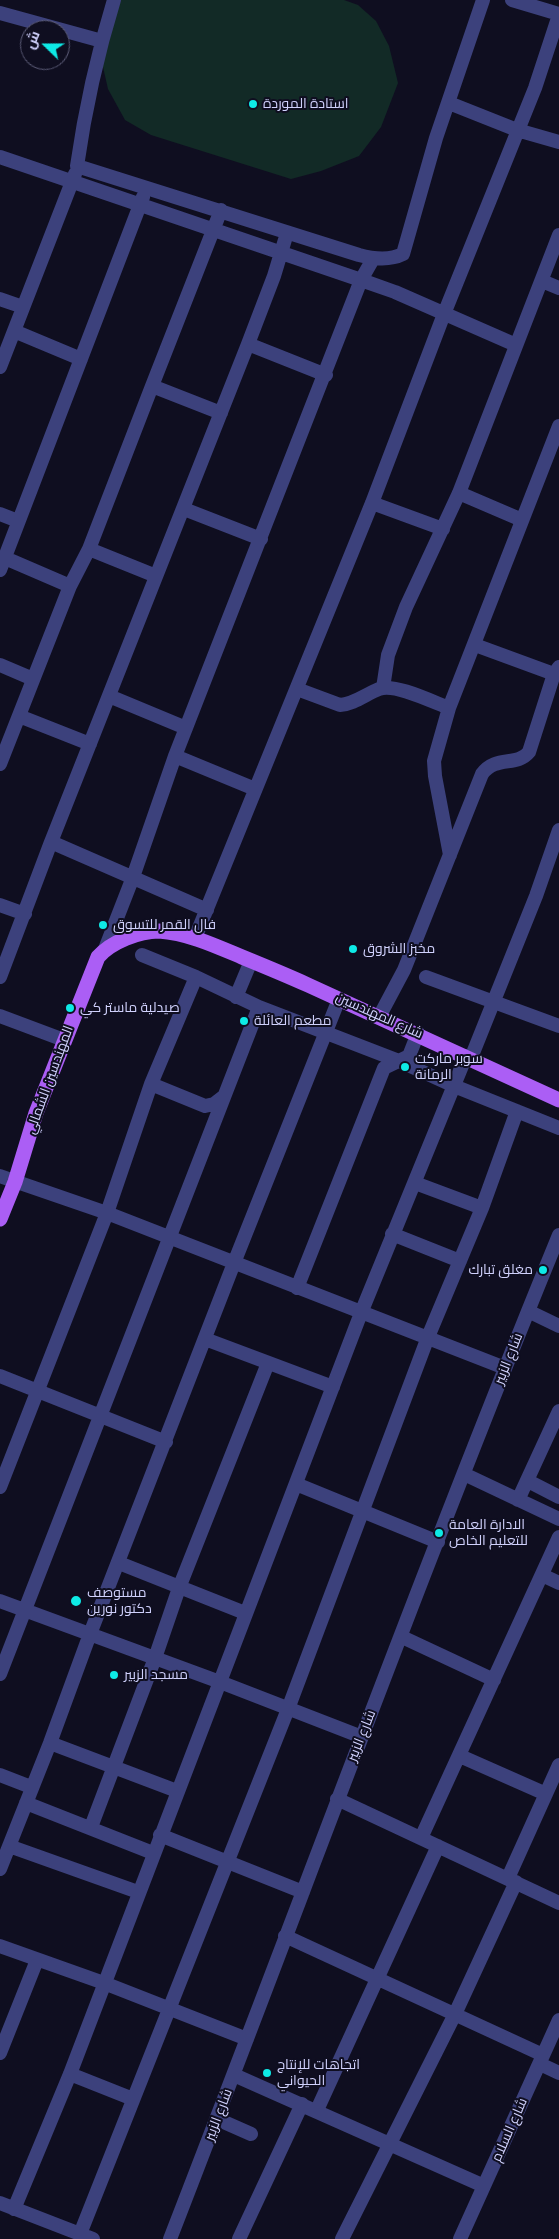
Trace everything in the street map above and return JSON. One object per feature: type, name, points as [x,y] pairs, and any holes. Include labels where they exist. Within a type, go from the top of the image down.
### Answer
[{"type":"main road","name":"المهندسين الشمالي","points":[[0,1219],[15,1182],[36,1113],[91,970],[105,950],[120,941],[150,932],[166,932],[195,938],[251,961]]},
{"type":"main road","name":"شارع المهندسين","points":[[251,961],[418,1034],[559,1100]]},
{"type":"street","points":[[0,367],[72,183],[77,166],[85,112],[114,0]]},
{"type":"street","points":[[77,166],[373,259],[395,258],[403,254],[436,138],[483,0]]},
{"type":"street","points":[[195,938],[372,503],[444,314],[535,88],[559,14],[512,0]]},
{"type":"street","points":[[0,12],[102,41]]},
{"type":"street","points":[[449,103],[517,130],[559,142]]},
{"type":"street","points":[[0,157],[395,292],[516,345]]},
{"type":"street","points":[[70,586],[2,564],[146,188]]},
{"type":"street","points":[[0,762],[70,586],[89,549],[221,210]]},
{"type":"street","points":[[0,977],[51,842],[248,344],[287,233]]},
{"type":"street","points":[[383,688],[388,655],[406,606],[444,529],[459,493],[559,236]]},
{"type":"street","points":[[105,950],[133,877],[174,756],[326,375],[361,280],[373,259]]},
{"type":"street","points":[[542,281],[559,288]]},
{"type":"street","points":[[0,299],[22,307]]},
{"type":"street","points":[[14,331],[82,359]]},
{"type":"street","points":[[248,344],[326,375]]},
{"type":"street","points":[[152,386],[221,413]]},
{"type":"street","points":[[450,855],[435,776],[434,761],[449,708],[522,520],[553,457],[559,426]]},
{"type":"street","points":[[459,493],[522,520]]},
{"type":"street","points":[[372,503],[444,529]]},
{"type":"street","points":[[184,509],[261,539]]},
{"type":"street","points":[[0,514],[18,521]]},
{"type":"street","points":[[89,549],[156,576]]},
{"type":"street","points":[[379,1017],[404,970],[484,771],[494,764],[522,758],[529,752],[557,670],[475,645]]},
{"type":"street","points":[[0,665],[33,679]]},
{"type":"street","points":[[297,690],[340,705],[346,705],[383,688],[398,690],[449,708]]},
{"type":"street","points":[[109,696],[186,728]]},
{"type":"street","points":[[19,716],[90,744]]},
{"type":"street","points":[[174,756],[255,789]]},
{"type":"street","points":[[14,2209],[70,2074],[138,1892],[392,1234],[416,1183],[454,1086],[495,1002],[559,830]]},
{"type":"street","points":[[51,842],[207,910]]},
{"type":"street","points":[[0,905],[24,914]]},
{"type":"street","points":[[142,955],[196,977],[259,1007],[325,1034],[399,1060],[454,1086],[559,1128]]},
{"type":"street","points":[[236,997],[251,961]]},
{"type":"street","points":[[0,1487],[107,1213],[151,1084],[196,977]]},
{"type":"street","points":[[426,977],[559,1026]]},
{"type":"street","points":[[0,1869],[234,1263],[339,999]]},
{"type":"street","points":[[0,1674],[99,1414],[259,1007]]},
{"type":"street","points":[[0,1016],[64,1040]]},
{"type":"street","points":[[297,1288],[384,1068],[409,1056],[418,1034]]},
{"type":"street","points":[[151,1084],[205,1106],[214,1104],[223,1097]]},
{"type":"street","points":[[0,2203],[65,2234],[87,2237],[133,2099],[225,1863],[288,1709],[428,1337],[482,1208],[518,1110]]},
{"type":"street","points":[[0,1176],[107,1213],[505,1368]]},
{"type":"street","points":[[416,1183],[482,1208]]},
{"type":"street","points":[[392,1234],[460,1261]]},
{"type":"street","name":"شارع الزبير","points":[[170,2239],[234,2075],[337,1799],[402,1637],[505,1368],[559,1235]]},
{"type":"street","points":[[528,1311],[559,1326]]},
{"type":"street","points":[[205,1339],[333,1387]]},
{"type":"street","points":[[91,1827],[155,1658],[179,1588],[268,1363]]},
{"type":"street","points":[[0,1376],[166,1442]]},
{"type":"street","points":[[518,1500],[559,1411]]},
{"type":"street","points":[[464,1474],[559,1519]]},
{"type":"street","points":[[528,1481],[559,1497]]},
{"type":"street","points":[[296,1484],[438,1542]]},
{"type":"street","points":[[421,1838],[559,1537]]},
{"type":"street","points":[[119,1563],[245,1613]]},
{"type":"street","points":[[542,1575],[559,1583]]},
{"type":"street","points":[[0,1601],[25,1612],[220,1682],[362,1737]]},
{"type":"street","points":[[402,1637],[494,1680]]},
{"type":"street","points":[[50,1743],[177,1791]]},
{"type":"street","points":[[460,1756],[546,1794]]},
{"type":"street","points":[[342,2239],[455,2014],[559,1765]]},
{"type":"street","points":[[0,1775],[31,1787]]},
{"type":"street","points":[[337,1799],[559,1903]]},
{"type":"street","points":[[26,1803],[153,1853]]},
{"type":"street","points":[[160,1836],[303,1892]]},
{"type":"street","points":[[9,1846],[138,1892]]},
{"type":"street","points":[[318,2110],[438,1846]]},
{"type":"street","points":[[285,1936],[455,2014],[541,2059],[559,2073]]},
{"type":"street","points":[[0,1946],[104,1983],[247,2039]]},
{"type":"street","points":[[0,2053],[37,1960]]},
{"type":"street","name":"شارع السلام","points":[[460,2239],[559,2020]]},
{"type":"street","points":[[70,2074],[133,2099]]},
{"type":"street","points":[[234,2075],[318,2110],[484,2186]]},
{"type":"street","points":[[240,2239],[302,2104]]},
{"type":"street","points":[[217,2119],[251,2134]]},
{"type":"green space","name":"استادة الموردة","points":[[121,0],[344,0],[358,5],[376,21],[389,46],[398,83],[381,127],[359,156],[321,171],[291,179],[151,135],[125,120],[108,89],[101,58]]},
{"type":"place","name":"استادة الموردة","points":[[253,104]]},
{"type":"place","name":"فال القمر للتسوق","points":[[103,925]]},
{"type":"place","name":"مخبز الشروق","points":[[353,949]]},
{"type":"place","name":"صيدلية ماستر كي","points":[[70,1008]]},
{"type":"place","name":"مطعم العائلة","points":[[244,1021]]},
{"type":"place","name":"سوبر ماركت الرمانة","points":[[405,1067]]},
{"type":"place","name":"مغلق تبارك","points":[[543,1270]]},
{"type":"place","name":"الادارة العامة للتعليم الخاص","points":[[439,1533]]},
{"type":"place","name":"مستوصف دكتور نورين","points":[[76,1601]]},
{"type":"place","name":"مسجد الزبير","points":[[114,1675]]},
{"type":"place","name":"اتجاهات للإنتاج الحيواني","points":[[267,2073]]}]
